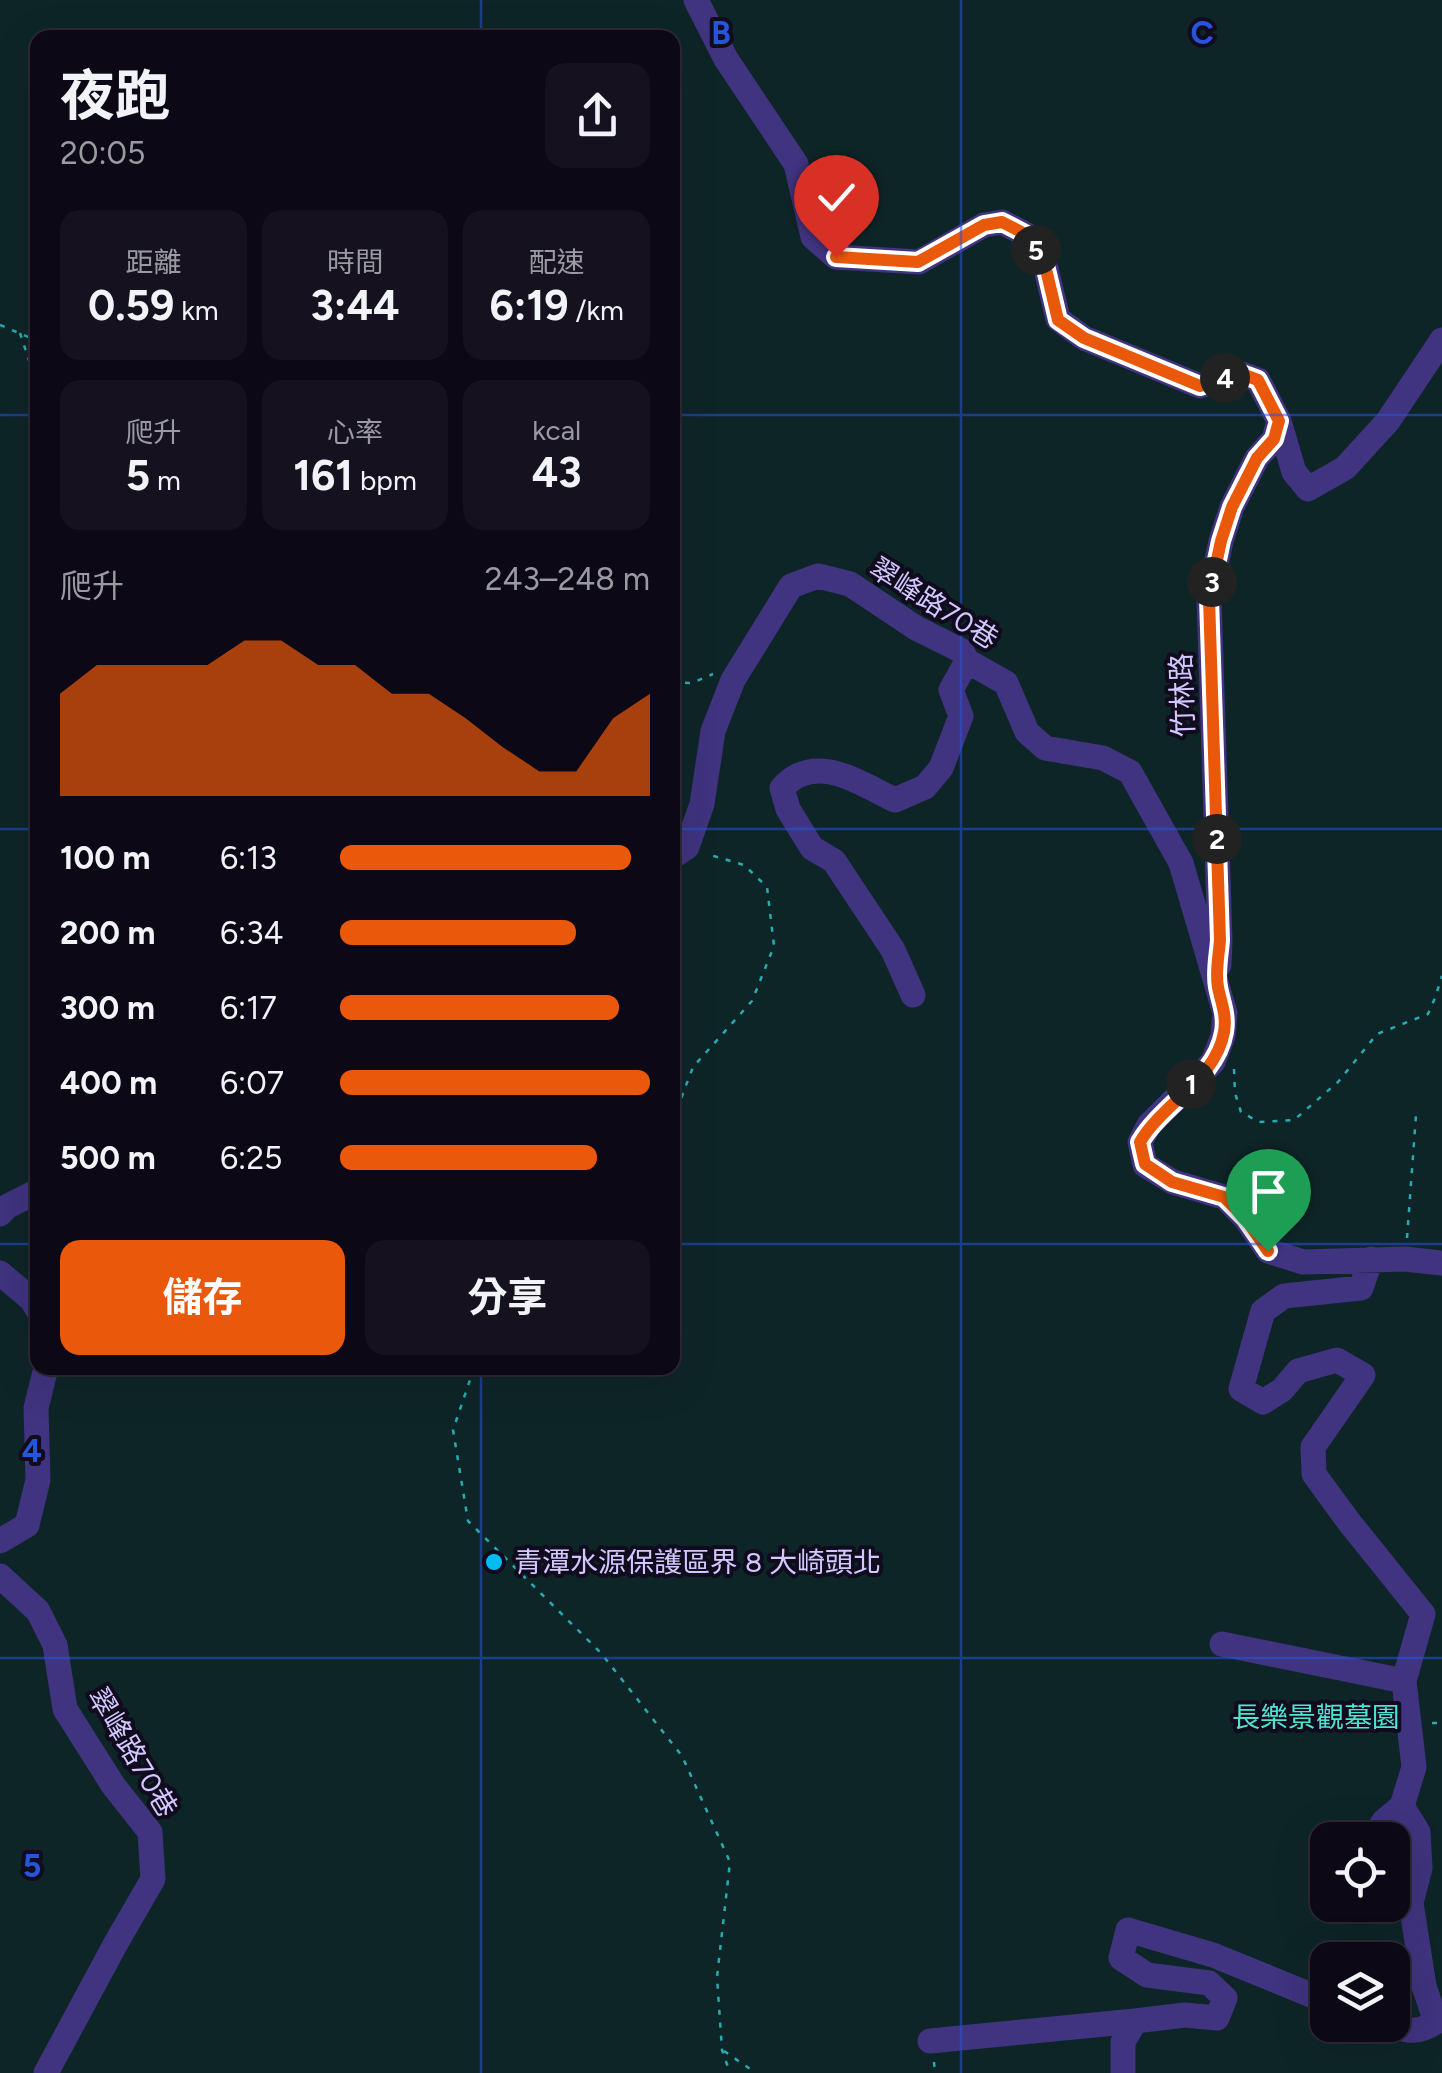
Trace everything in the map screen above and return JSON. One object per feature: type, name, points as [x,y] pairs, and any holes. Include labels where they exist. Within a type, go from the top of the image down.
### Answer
[{"type":"street","points":[[696,0],[726,59],[796,164],[813,237],[836,257],[918,262],[984,225],[1002,222],[1027,235],[1045,265],[1058,320],[1084,338],[1200,386],[1239,373],[1258,380],[1279,421],[1294,472],[1308,489],[1345,468],[1388,421],[1442,340]]},
{"type":"street","name":"竹林路","points":[[1217,983],[1220,940],[1209,598],[1232,507],[1257,458],[1274,439],[1279,421]]},
{"type":"street","name":"翠峰路70巷","points":[[680,852],[702,804],[713,731],[733,680],[791,586],[818,576],[850,584],[916,628],[962,651],[968,661],[1006,683],[1027,732],[1045,748],[1102,758],[1130,772],[1181,862],[1226,1013],[1214,1062],[1150,1126],[1140,1142],[1145,1164],[1172,1182],[1224,1197],[1246,1219],[1268,1251],[1304,1262],[1442,1262]]},
{"type":"street","points":[[913,995],[892,950],[834,862],[812,848],[788,809],[782,788],[792,777],[815,769],[837,773],[894,800],[925,787],[941,768],[962,716],[951,690],[968,661]]},
{"type":"street","points":[[0,1214],[30,1196]]},
{"type":"street","points":[[1371,1259],[1361,1288],[1284,1296],[1262,1311],[1241,1389],[1263,1402],[1282,1390],[1298,1371],[1337,1360],[1363,1375],[1312,1447],[1314,1474],[1423,1614],[1404,1681],[1414,1767],[1402,1806],[1383,1822]]},
{"type":"street","points":[[0,1274],[30,1298]]},
{"type":"street","points":[[0,1542],[27,1525],[38,1480],[36,1408],[44,1375]]},
{"type":"street","name":"翠峰路70巷","points":[[0,1576],[38,1611],[54,1645],[66,1709],[113,1785],[150,1832],[154,1879],[46,2073]]},
{"type":"street","points":[[1222,1644],[1404,1681]]},
{"type":"street","points":[[1402,1806],[1418,1832],[1420,1868],[1411,1903],[1424,1986],[1436,2022],[1410,2032]]},
{"type":"street","points":[[930,2040],[1185,2015],[1217,2018],[1225,1998],[1209,1984],[1147,1975],[1121,1958],[1128,1930],[1214,1955],[1310,1995]]},
{"type":"street","points":[[1123,2073],[1123,2042],[1135,2020]]},
{"type":"path","points":[[0,325],[30,338]]},
{"type":"path","points":[[20,334],[30,364]]},
{"type":"path","points":[[680,852],[744,866],[766,888],[774,946],[752,1001],[693,1067],[680,1101]]},
{"type":"path","points":[[1234,1066],[1235,1093],[1241,1112],[1259,1122],[1294,1120],[1338,1082],[1376,1034],[1428,1014],[1442,976]]},
{"type":"path","points":[[1405,1259],[1416,1115]]},
{"type":"path","points":[[472,1375],[454,1430],[468,1521],[601,1653],[682,1756],[730,1862],[716,1977],[722,2050],[730,2073]]},
{"type":"path","points":[[722,2050],[756,2073]]},
{"type":"green space","name":"長樂景觀墓園","points":[[0,0],[1442,0],[1442,2073],[0,2073]]},
{"type":"place","name":"青潭水源保護區界 8 大崎頭北","points":[[494,1562]]},
{"type":"route","points":[[836,257],[918,262],[984,225],[1002,222],[1027,235],[1045,265],[1058,320],[1084,338],[1200,386],[1239,373],[1258,380],[1279,421],[1274,439],[1257,458],[1232,507],[1209,598],[1220,940],[1217,983],[1226,1013],[1223,1036],[1214,1062],[1150,1126],[1140,1142],[1145,1164],[1172,1182],[1224,1197],[1246,1219],[1268,1251]]}]
